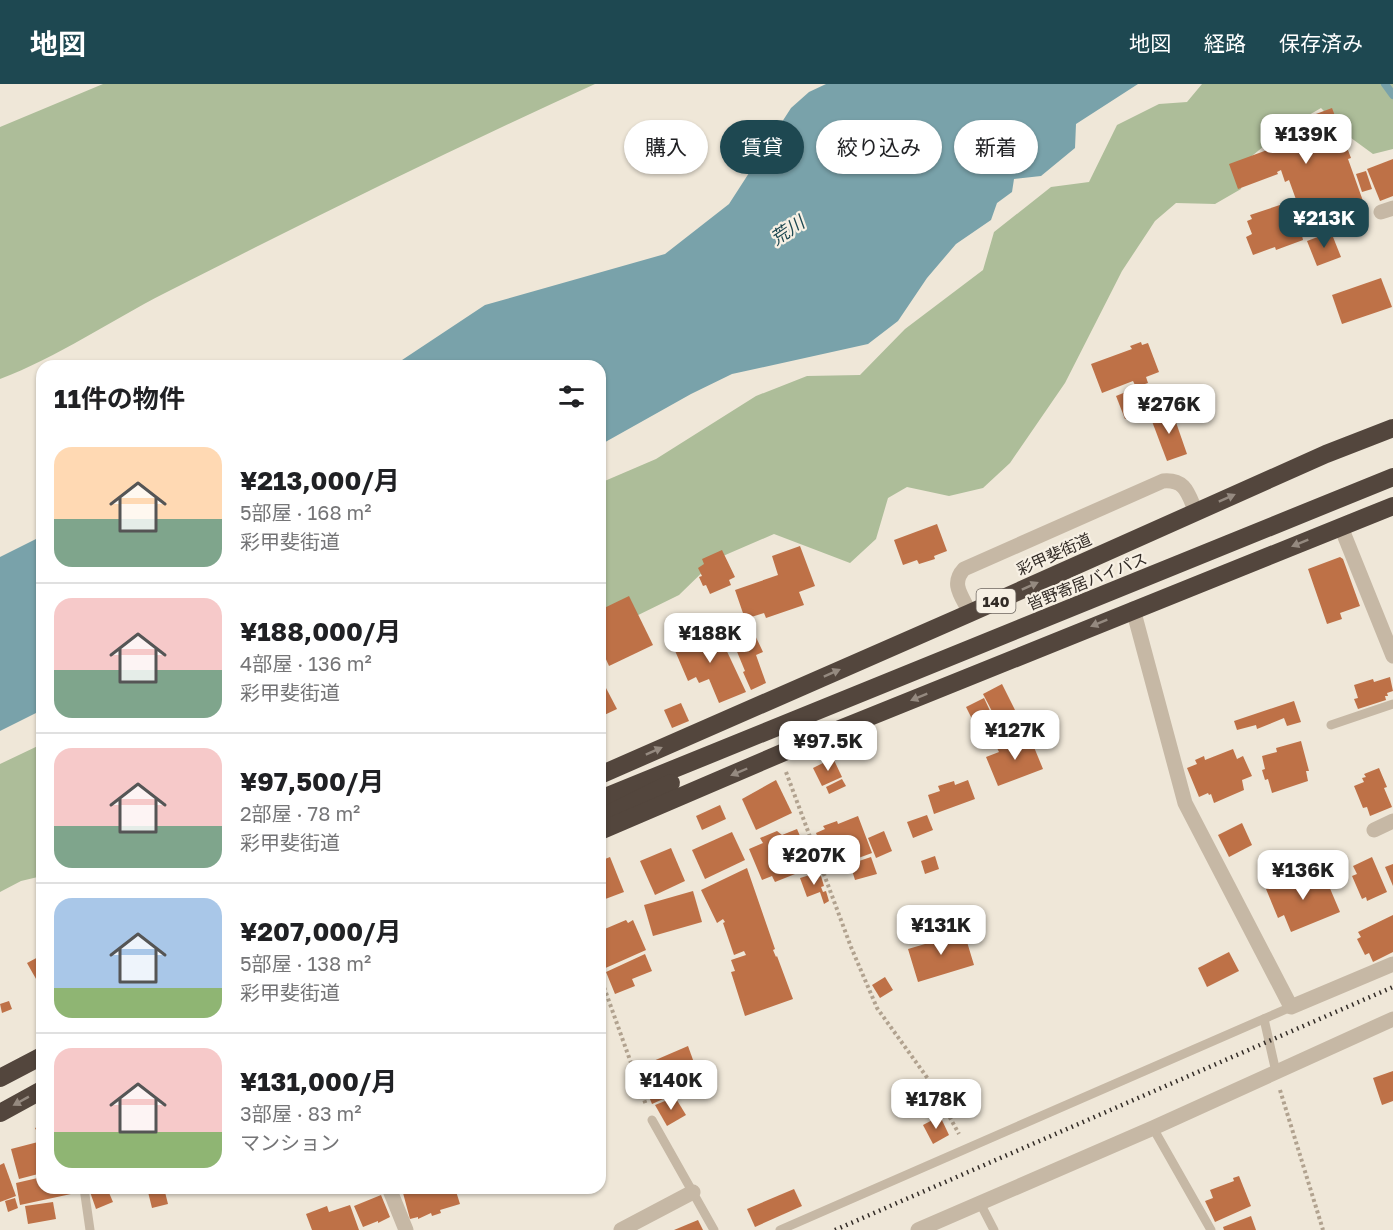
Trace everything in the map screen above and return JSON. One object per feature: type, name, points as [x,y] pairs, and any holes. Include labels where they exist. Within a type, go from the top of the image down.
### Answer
[{"type":"highway","name":"彩甲斐街道","points":[[606,772],[1326,454],[1393,428]]},
{"type":"highway","name":"皆野寄居バイパス","points":[[606,797],[1393,477]]},
{"type":"highway","points":[[606,828],[782,753],[1133,609],[1393,506]]},
{"type":"highway","name":"皆野寄居バイパス","points":[[606,815],[796,721]]},
{"type":"highway","points":[[0,1078],[36,1059]]},
{"type":"highway","points":[[0,1113],[36,1093]]},
{"type":"street","points":[[969,613],[956,582],[964,568],[1163,481],[1174,480],[1183,485],[1196,512]]},
{"type":"street","points":[[1341,527],[1393,656]]},
{"type":"street","points":[[1133,609],[1185,803],[1291,1006],[1393,964]]},
{"type":"street","points":[[1374,830],[1393,821]]},
{"type":"street","points":[[918,1230],[1153,1128],[1393,1019]]},
{"type":"street","points":[[621,1230],[693,1192]]},
{"type":"street","points":[[391,1194],[406,1230]]},
{"type":"lane","points":[[1331,725],[1393,704]]},
{"type":"lane","points":[[780,1230],[1291,1006]]},
{"type":"lane","points":[[1264,1019],[1275,1072]]},
{"type":"lane","points":[[652,1120],[714,1230]]},
{"type":"lane","points":[[1153,1128],[1211,1230]]},
{"type":"lane","points":[[85,1194],[90,1230]]},
{"type":"lane","points":[[980,1203],[994,1230]]},
{"type":"path","points":[[782,753],[785,769],[847,936],[877,1008],[931,1083],[967,1148]]},
{"type":"path","points":[[606,993],[652,1120]]},
{"type":"path","points":[[1275,1072],[1323,1230]]},
{"type":"green space","points":[[103,84],[595,84],[325,213],[165,293],[63,350],[43,360],[36,360],[36,363],[0,379],[0,127]]},
{"type":"green space","points":[[1202,84],[1393,84],[1393,149],[1373,154],[1347,135],[1321,108],[1285,129],[1247,160],[1241,189],[1215,204],[1176,203],[1155,221],[1122,271],[1065,383],[1010,463],[983,488],[949,496],[907,487],[888,498],[876,539],[850,563],[774,534],[716,559],[679,595],[624,622],[606,627],[606,480],[656,459],[756,396],[807,376],[860,375],[905,329],[983,270],[994,232],[1051,187],[1089,182],[1117,125],[1159,104],[1187,102]]},
{"type":"green space","points":[[36,747],[36,877],[21,881],[0,892],[0,764]]},
{"type":"water","name":"荒川","points":[[826,84],[1138,84],[1076,124],[1075,148],[1041,176],[1014,179],[1012,192],[997,203],[991,220],[956,244],[927,278],[898,321],[868,344],[732,374],[606,442],[606,360],[402,360],[485,305],[665,254],[729,204],[748,174],[804,174],[804,120],[783,120],[791,108],[809,92]]},
{"type":"water","points":[[36,539],[36,713],[0,731],[0,557]]},
{"type":"building","points":[[1332,108],[1351,158],[1348,159],[1363,201],[1343,209],[1341,205],[1298,219],[1293,206],[1298,205],[1289,180],[1285,182],[1281,170],[1277,172],[1278,174],[1238,189],[1229,164],[1273,148],[1267,132]]},
{"type":"building","points":[[1393,159],[1393,196],[1380,201],[1367,169]]},
{"type":"building","points":[[1366,171],[1372,189],[1362,192],[1356,174]]},
{"type":"building","points":[[1289,202],[1297,223],[1299,222],[1303,240],[1276,250],[1275,247],[1253,255],[1246,237],[1252,234],[1247,221],[1252,219],[1250,215]]},
{"type":"building","points":[[1331,232],[1341,257],[1317,266],[1307,241]]},
{"type":"building","points":[[1381,278],[1392,307],[1342,324],[1332,295]]},
{"type":"building","points":[[1141,342],[1142,345],[1148,343],[1159,372],[1146,377],[1148,383],[1136,387],[1133,381],[1102,393],[1091,364],[1132,349],[1130,346]]},
{"type":"building","points":[[1133,389],[1142,413],[1125,419],[1116,396]]},
{"type":"building","points":[[1166,398],[1169,406],[1150,413],[1147,405]]},
{"type":"building","points":[[1171,408],[1187,454],[1167,461],[1150,416]]},
{"type":"building","points":[[937,524],[947,551],[934,556],[935,559],[919,564],[917,560],[903,565],[894,540]]},
{"type":"building","points":[[800,546],[815,586],[799,592],[804,605],[766,618],[764,613],[745,619],[735,590],[778,575],[772,556]]},
{"type":"building","points":[[722,550],[735,577],[729,580],[731,585],[710,594],[706,585],[703,586],[698,568],[704,564],[702,559]]},
{"type":"building","points":[[1340,557],[1343,559],[1360,606],[1340,613],[1342,619],[1327,624],[1308,569]]},
{"type":"building","points":[[629,596],[653,645],[609,666],[606,659],[606,607]]},
{"type":"building","points":[[716,628],[746,692],[719,703],[709,679],[699,683],[696,677],[688,681],[673,646]]},
{"type":"building","points":[[754,633],[763,652],[756,655],[766,683],[751,690],[733,642]]},
{"type":"building","points":[[1390,677],[1393,691],[1387,693],[1386,700],[1358,709],[1354,699],[1358,698],[1354,685]]},
{"type":"building","points":[[1002,684],[1015,710],[996,719],[983,694]]},
{"type":"building","points":[[606,688],[617,709],[606,714]]},
{"type":"building","points":[[984,698],[992,715],[974,723],[966,707]]},
{"type":"building","points":[[1294,701],[1301,722],[1287,726],[1284,718],[1257,729],[1256,725],[1237,730],[1234,721]]},
{"type":"building","points":[[681,703],[689,721],[672,728],[664,710]]},
{"type":"building","points":[[1029,735],[1043,769],[998,786],[986,757],[999,752],[997,748]]},
{"type":"building","points":[[1301,741],[1309,771],[1306,771],[1308,781],[1272,793],[1268,779],[1265,780],[1262,770],[1265,769],[1262,756],[1277,752],[1276,748]]},
{"type":"building","points":[[1233,749],[1237,759],[1243,756],[1252,776],[1242,780],[1244,790],[1214,803],[1211,794],[1199,797],[1187,768],[1197,764],[1195,760],[1204,756],[1205,760]]},
{"type":"building","points":[[833,758],[842,777],[822,786],[813,768]]},
{"type":"building","points":[[1379,768],[1392,807],[1370,816],[1367,807],[1363,808],[1354,786],[1364,782],[1362,778],[1366,777],[1364,774]]},
{"type":"building","points":[[842,779],[846,786],[829,794],[826,787]]},
{"type":"building","points":[[776,780],[792,813],[756,830],[742,799]]},
{"type":"building","points":[[968,780],[975,799],[934,814],[928,795],[940,791],[938,786],[954,781],[955,785]]},
{"type":"building","points":[[720,805],[726,819],[702,830],[696,816]]},
{"type":"building","points":[[927,815],[933,830],[913,838],[907,822]]},
{"type":"building","points":[[858,816],[872,853],[829,865],[816,833],[825,829],[823,826],[837,821],[838,824]]},
{"type":"building","points":[[1242,823],[1252,845],[1229,857],[1218,835]]},
{"type":"building","points":[[797,829],[806,850],[803,851],[806,860],[802,861],[805,870],[775,882],[772,876],[762,880],[749,849],[763,843],[760,838],[777,831],[782,835]]},
{"type":"building","points":[[884,831],[892,851],[876,858],[868,838]]},
{"type":"building","points":[[732,832],[745,860],[705,879],[692,850]]},
{"type":"building","points":[[671,848],[685,881],[655,895],[640,861]]},
{"type":"building","points":[[935,856],[939,869],[925,874],[921,861]]},
{"type":"building","points":[[610,857],[624,892],[606,899],[606,859]]},
{"type":"building","points":[[871,857],[877,874],[855,880],[850,864]]},
{"type":"building","points":[[1372,857],[1387,892],[1367,901],[1366,897],[1362,899],[1352,876],[1357,874],[1353,866]]},
{"type":"building","points":[[1393,864],[1393,886],[1385,867]]},
{"type":"building","points":[[747,868],[775,949],[773,950],[793,999],[745,1016],[731,972],[735,971],[731,960],[746,955],[744,951],[734,955],[723,923],[725,922],[723,919],[717,923],[701,890]]},
{"type":"building","points":[[1323,872],[1340,912],[1291,932],[1284,915],[1278,918],[1266,889],[1290,879],[1292,884]]},
{"type":"building","points":[[816,873],[818,877],[821,876],[824,886],[821,887],[823,892],[826,891],[829,901],[824,904],[820,892],[807,897],[800,878]]},
{"type":"building","points":[[693,891],[702,922],[653,936],[644,905]]},
{"type":"building","points":[[1393,915],[1393,952],[1373,962],[1369,953],[1365,955],[1357,939],[1361,937],[1358,932]]},
{"type":"building","points":[[626,920],[628,923],[633,920],[646,950],[606,968],[606,928]]},
{"type":"building","points":[[951,932],[952,936],[964,932],[974,965],[918,982],[908,949],[925,944],[924,940]]},
{"type":"building","points":[[1229,952],[1239,971],[1207,987],[1198,968]]},
{"type":"building","points":[[645,954],[652,971],[632,979],[635,986],[615,994],[606,972]]},
{"type":"building","points":[[36,958],[36,979],[27,963]]},
{"type":"building","points":[[885,977],[893,990],[880,998],[872,985]]},
{"type":"building","points":[[9,1001],[12,1009],[2,1013],[0,1004]]},
{"type":"building","points":[[688,1046],[701,1082],[652,1104],[637,1068]]},
{"type":"building","points":[[1393,1071],[1393,1101],[1382,1105],[1373,1078]]},
{"type":"building","points":[[675,1097],[686,1115],[667,1126],[655,1105]]},
{"type":"building","points":[[940,1116],[949,1135],[933,1144],[923,1125]]},
{"type":"building","points":[[36,1143],[36,1175],[19,1179],[11,1149]]},
{"type":"building","points":[[4,1163],[16,1196],[0,1202],[0,1165]]},
{"type":"building","points":[[1239,1176],[1251,1206],[1215,1222],[1205,1201],[1213,1198],[1210,1190],[1234,1181],[1233,1178]]},
{"type":"building","points":[[36,1178],[36,1194],[71,1194],[20,1205],[16,1183]]},
{"type":"building","points":[[794,1189],[802,1206],[755,1227],[747,1209]]},
{"type":"building","points":[[91,1194],[110,1194],[113,1202],[96,1209]]},
{"type":"building","points":[[148,1194],[166,1194],[168,1204],[152,1208]]},
{"type":"building","points":[[403,1194],[457,1194],[460,1204],[440,1210],[441,1213],[432,1216],[431,1213],[418,1219],[418,1217],[410,1219]]},
{"type":"building","points":[[381,1195],[390,1217],[363,1227],[354,1206]]},
{"type":"building","points":[[15,1198],[18,1208],[8,1212],[5,1201]]},
{"type":"building","points":[[53,1202],[56,1219],[28,1224],[25,1206]]},
{"type":"building","points":[[350,1205],[359,1230],[312,1230],[306,1214],[327,1206],[329,1212]]},
{"type":"building","points":[[1251,1216],[1256,1230],[1224,1230],[1223,1227]]},
{"type":"building","points":[[698,1220],[703,1230],[674,1230]]},
{"type":"waterway","points":[[1385,84],[1393,95]]},
{"type":"railway","points":[[835,1230],[1393,987]]}]
